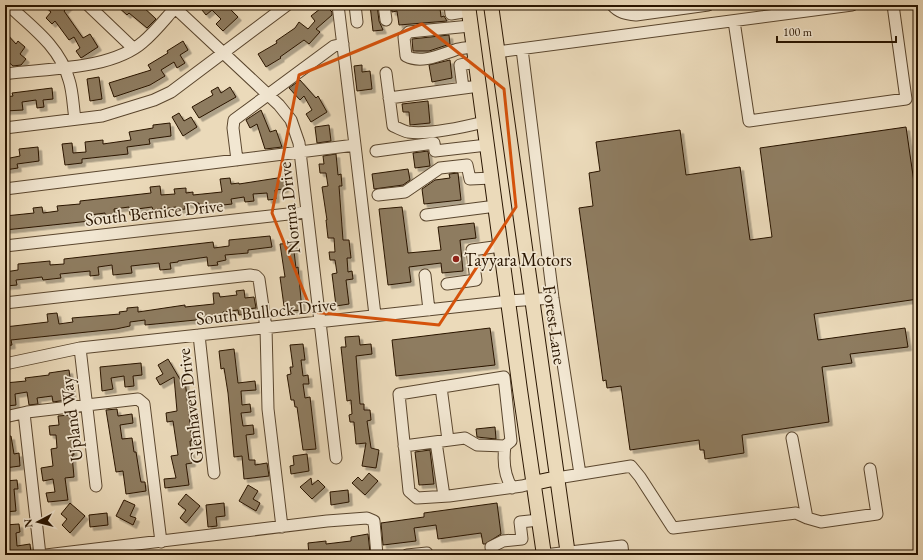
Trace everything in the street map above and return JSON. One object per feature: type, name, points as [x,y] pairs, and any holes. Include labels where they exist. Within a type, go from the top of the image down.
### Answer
[{"type":"main road","name":"Forest Lane","points":[[490,5],[568,554]]},
{"type":"main road","points":[[468,8],[544,555]]},
{"type":"main road","points":[[484,122],[507,119]]},
{"type":"main road","points":[[534,483],[557,478]]},
{"type":"street","points":[[8,5],[55,49],[65,67],[70,81],[75,120]]},
{"type":"street","points":[[88,5],[133,48]]},
{"type":"street","points":[[5,128],[102,116],[154,100],[171,92],[225,54],[287,5]]},
{"type":"street","points":[[338,5],[375,316]]},
{"type":"street","points":[[354,5],[357,22]]},
{"type":"street","points":[[384,5],[386,20]]},
{"type":"street","points":[[450,5],[451,14],[468,8]]},
{"type":"street","points":[[612,5],[616,10],[625,14],[636,15],[708,5]]},
{"type":"street","points":[[497,52],[852,5]]},
{"type":"street","points":[[734,21],[749,121],[906,99],[893,5]]},
{"type":"street","points":[[5,74],[65,67],[108,60],[122,55],[143,42],[173,7]]},
{"type":"street","name":"Norma Drive","points":[[173,7],[269,95],[291,120],[300,150],[306,212],[336,458]]},
{"type":"street","points":[[470,26],[410,32],[404,37],[406,56],[413,60],[442,56],[456,49],[473,47]]},
{"type":"street","points":[[237,160],[233,128],[234,120],[334,46],[343,44]]},
{"type":"street","points":[[522,49],[553,298],[580,474]]},
{"type":"street","points":[[463,88],[460,65],[476,62]]},
{"type":"street","points":[[386,73],[393,126],[408,132],[464,127],[484,122]]},
{"type":"street","points":[[389,98],[479,86]]},
{"type":"street","points":[[376,151],[434,143],[435,151],[487,145]]},
{"type":"street","points":[[5,189],[237,160],[300,150],[355,145]]},
{"type":"street","points":[[378,195],[405,192],[440,168],[467,165],[470,179],[492,178]]},
{"type":"street","points":[[426,214],[496,206]]},
{"type":"street","name":"South Bernice Drive","points":[[5,246],[306,212]]},
{"type":"street","points":[[447,284],[476,280],[472,250],[501,246]]},
{"type":"street","points":[[5,303],[250,275],[256,276],[259,279],[266,328],[268,409],[282,527]]},
{"type":"street","points":[[425,275],[429,310]]},
{"type":"street","name":"South Bullock Drive","points":[[5,364],[80,348],[509,301],[553,298]]},
{"type":"street","name":"Glenhaven Drive","points":[[199,335],[214,473]]},
{"type":"street","name":"Upland Way","points":[[80,348],[96,486]]},
{"type":"street","points":[[512,488],[506,477],[504,454],[508,444],[504,377],[399,394],[409,491],[412,495],[417,498],[444,496],[512,488],[534,483]]},
{"type":"street","points":[[441,387],[448,440]]},
{"type":"street","points":[[5,417],[24,413],[138,399],[144,404],[161,542]]},
{"type":"street","points":[[24,413],[40,555]]},
{"type":"street","points":[[404,446],[465,438],[477,445],[508,444],[527,438]]},
{"type":"street","points":[[792,438],[806,518]]},
{"type":"street","points":[[436,442],[444,496]]},
{"type":"street","points":[[557,478],[631,466],[640,477],[673,528],[796,513],[806,518],[821,522],[877,514],[870,469]]},
{"type":"street","points":[[46,555],[327,521],[371,519],[374,521],[377,555]]},
{"type":"street","points":[[492,555],[491,547],[503,541],[522,539],[520,522],[539,520]]},
{"type":"street","points":[[544,555],[568,554],[622,546],[623,555]]},
{"type":"street","points":[[407,555],[427,552],[427,555]]},
{"type":"highlighted area","points":[[422,24],[504,89],[516,207],[439,325],[312,312],[272,213],[299,75]]},
{"type":"building","points":[[43,5],[70,5],[64,11],[83,38],[90,34],[98,47],[81,58],[76,51],[80,48],[74,37],[69,40],[55,21],[52,24],[46,18],[51,12]]},
{"type":"building","points":[[116,5],[141,5],[156,19],[147,28],[129,13],[127,15]]},
{"type":"building","points":[[198,5],[226,5],[238,17],[223,31],[216,24],[221,19],[212,10],[206,15]]},
{"type":"building","points":[[325,5],[332,12],[332,15],[316,29],[320,32],[309,44],[304,40],[280,57],[281,58],[266,67],[258,54],[277,43],[276,41],[295,28],[299,22],[308,29],[315,21],[311,16]]},
{"type":"building","points":[[370,5],[377,5],[379,21],[383,30],[373,31]]},
{"type":"building","points":[[391,5],[433,5],[434,9],[440,8],[441,17],[444,16],[447,21],[399,25],[397,11],[392,12]]},
{"type":"building","points":[[5,32],[16,44],[18,41],[25,47],[20,54],[26,59],[21,65],[13,66],[5,59]]},
{"type":"building","points":[[449,35],[450,44],[429,51],[413,51],[412,39]]},
{"type":"building","points":[[183,41],[188,50],[180,55],[185,63],[177,68],[174,62],[161,70],[165,76],[150,85],[114,97],[109,83],[151,70],[148,65],[168,53],[167,51]]},
{"type":"building","points":[[450,60],[452,78],[432,82],[429,65]]},
{"type":"building","points":[[362,65],[362,72],[370,71],[372,89],[357,91],[354,66]]},
{"type":"building","points":[[99,77],[102,99],[90,101],[87,79]]},
{"type":"building","points":[[300,80],[316,98],[318,96],[327,112],[311,122],[306,114],[312,110],[304,96],[300,100],[289,88]]},
{"type":"building","points":[[218,87],[221,93],[230,87],[236,97],[199,118],[192,107],[213,95],[211,91]]},
{"type":"building","points":[[52,88],[53,99],[43,100],[44,107],[37,108],[36,100],[22,102],[23,110],[5,111],[5,97],[13,96],[12,93]]},
{"type":"building","points":[[428,101],[430,123],[410,125],[409,112],[403,112],[402,104]]},
{"type":"building","points":[[261,110],[270,132],[276,130],[282,147],[265,149],[257,124],[250,128],[246,120]]},
{"type":"building","points":[[179,113],[184,121],[191,117],[197,127],[183,136],[172,117]]},
{"type":"building","points":[[170,123],[171,136],[149,139],[150,144],[127,147],[128,154],[82,159],[82,163],[65,165],[62,144],[72,143],[73,153],[86,152],[85,142],[103,140],[103,144],[131,140],[129,132],[153,128],[153,125]]},
{"type":"building","points":[[329,125],[331,141],[317,143],[315,127]]},
{"type":"building","points":[[906,127],[918,210],[918,299],[814,314],[818,340],[905,328],[908,347],[850,354],[852,363],[822,367],[829,422],[742,435],[744,453],[705,459],[704,450],[700,450],[699,440],[630,450],[621,386],[607,388],[606,380],[603,381],[579,208],[593,206],[589,173],[600,171],[596,142],[680,130],[686,175],[740,167],[750,240],[772,237],[760,148]]},
{"type":"building","points":[[38,147],[39,161],[17,164],[18,168],[5,170],[5,159],[20,156],[19,149]]},
{"type":"building","points":[[428,151],[430,166],[415,168],[413,153]]},
{"type":"building","points":[[336,154],[338,175],[341,174],[342,186],[339,186],[343,240],[349,240],[351,258],[347,258],[348,272],[352,271],[353,279],[346,280],[349,304],[336,306],[332,274],[337,273],[335,260],[330,260],[329,252],[335,252],[334,238],[328,238],[322,187],[328,186],[326,173],[320,173],[319,164],[324,164],[323,156]]},
{"type":"building","points":[[408,169],[410,180],[403,185],[374,189],[372,174]]},
{"type":"building","points":[[458,173],[461,200],[424,204],[422,189],[435,180],[450,178],[449,174]]},
{"type":"building","points":[[284,177],[285,189],[275,190],[276,199],[268,200],[267,193],[253,194],[254,201],[245,202],[244,197],[231,199],[232,204],[199,207],[199,203],[185,205],[185,209],[177,210],[176,207],[153,210],[152,207],[137,209],[138,214],[130,215],[129,207],[114,209],[115,217],[105,219],[105,213],[90,215],[90,221],[5,230],[5,216],[34,213],[33,208],[42,207],[43,213],[58,211],[57,206],[80,204],[80,201],[151,193],[150,187],[160,186],[161,195],[175,194],[174,189],[186,188],[186,193],[193,192],[193,195],[222,192],[220,179],[230,178],[231,184],[239,184]]},
{"type":"building","points":[[402,207],[408,253],[441,250],[438,227],[474,223],[476,238],[460,240],[463,271],[442,273],[441,263],[409,267],[411,282],[388,285],[379,209]]},
{"type":"building","points":[[270,236],[272,247],[248,250],[248,253],[225,255],[226,260],[217,262],[218,265],[208,266],[207,257],[170,263],[171,269],[160,270],[159,263],[131,266],[132,273],[113,275],[112,265],[98,267],[99,275],[90,276],[90,271],[60,274],[61,278],[43,280],[42,277],[16,280],[17,285],[6,286],[5,283],[5,272],[18,270],[18,264],[50,261],[50,265],[64,264],[64,259],[213,242],[214,248],[229,246],[229,240]]},
{"type":"building","points":[[293,243],[296,268],[298,267],[302,310],[289,311],[289,305],[284,306],[280,277],[285,277],[280,244]]},
{"type":"building","points":[[244,290],[245,298],[254,297],[256,308],[247,309],[248,314],[239,315],[238,310],[223,312],[224,317],[145,325],[145,320],[130,322],[130,326],[116,329],[11,340],[12,345],[5,346],[5,327],[48,322],[47,314],[57,313],[59,324],[73,322],[72,318],[120,314],[119,312],[127,311],[127,308],[138,307],[138,312],[185,305],[185,307],[214,304],[213,293],[219,293],[220,297],[237,295],[236,291]]},
{"type":"building","points":[[490,328],[495,365],[396,376],[392,340]]},
{"type":"building","points":[[359,336],[360,345],[371,344],[372,354],[356,356],[360,404],[364,404],[364,410],[370,410],[371,420],[367,421],[371,448],[379,450],[376,468],[362,466],[366,443],[356,444],[354,422],[350,422],[349,415],[352,414],[351,400],[347,401],[341,347],[346,347],[345,337]]},
{"type":"building","points":[[303,344],[305,360],[301,360],[303,376],[308,375],[309,384],[303,384],[305,398],[310,397],[316,449],[303,450],[297,407],[295,407],[294,400],[291,400],[287,375],[291,374],[290,367],[293,367],[290,345]]},
{"type":"building","points":[[234,349],[238,383],[255,381],[256,390],[241,391],[242,405],[250,404],[251,412],[241,413],[243,426],[253,425],[254,434],[246,435],[249,460],[255,460],[255,465],[267,463],[269,476],[244,479],[242,456],[234,457],[228,393],[224,368],[221,369],[219,351]]},
{"type":"building","points":[[168,359],[181,381],[185,380],[192,441],[190,441],[192,463],[186,464],[189,485],[165,488],[164,479],[176,478],[171,456],[178,455],[173,421],[167,422],[166,413],[177,411],[174,377],[160,385],[156,378],[163,374],[158,365]]},
{"type":"building","points":[[141,363],[142,375],[133,376],[134,386],[125,387],[124,376],[111,378],[113,389],[102,391],[100,367]]},
{"type":"building","points":[[69,370],[73,399],[53,402],[52,396],[37,398],[38,404],[29,405],[27,392],[15,394],[16,405],[7,406],[5,383],[26,381],[25,378],[49,375],[49,373]]},
{"type":"building","points":[[117,409],[118,416],[132,414],[133,423],[120,425],[122,439],[132,438],[141,482],[145,482],[146,491],[126,494],[123,471],[116,472],[106,410]]},
{"type":"building","points":[[70,415],[74,455],[72,455],[74,477],[65,478],[68,500],[48,502],[46,493],[55,492],[53,479],[43,481],[41,468],[53,466],[51,449],[57,448],[56,435],[50,435],[49,426],[59,425],[58,416]]},
{"type":"building","points":[[495,427],[496,439],[477,437],[476,429]]},
{"type":"building","points":[[11,436],[14,454],[19,453],[20,466],[5,468],[5,437]]},
{"type":"building","points":[[430,450],[434,484],[419,485],[415,452]]},
{"type":"building","points":[[307,454],[309,471],[291,474],[290,466],[294,465],[293,456]]},
{"type":"building","points":[[369,473],[378,481],[365,495],[352,483],[358,477],[362,481]]},
{"type":"building","points":[[311,478],[312,485],[318,480],[325,487],[312,499],[300,487]]},
{"type":"building","points":[[17,480],[18,489],[14,489],[16,511],[5,512],[5,481]]},
{"type":"building","points":[[248,485],[258,491],[253,499],[260,503],[256,511],[239,501]]},
{"type":"building","points":[[348,490],[349,502],[331,505],[330,492]]},
{"type":"building","points":[[186,494],[200,506],[186,523],[180,518],[186,510],[178,504]]},
{"type":"building","points":[[124,500],[135,505],[130,516],[136,518],[133,525],[116,516]]},
{"type":"building","points":[[70,503],[85,516],[70,533],[62,525],[67,519],[61,514]]},
{"type":"building","points":[[224,503],[225,516],[216,517],[217,526],[208,527],[206,505]]},
{"type":"building","points":[[497,503],[501,534],[485,544],[483,544],[481,533],[438,539],[436,525],[414,528],[416,541],[383,545],[381,523],[424,517],[424,513]]},
{"type":"building","points":[[107,513],[108,525],[90,527],[89,515]]},
{"type":"building","points":[[19,524],[20,532],[16,533],[17,546],[30,544],[31,553],[5,555],[5,525]]},
{"type":"building","points":[[368,534],[370,552],[362,553],[363,555],[309,555],[308,543],[326,541],[326,544],[351,541],[351,537]]},
{"type":"place","name":"Tayyara Motors","points":[[456,259]]}]
